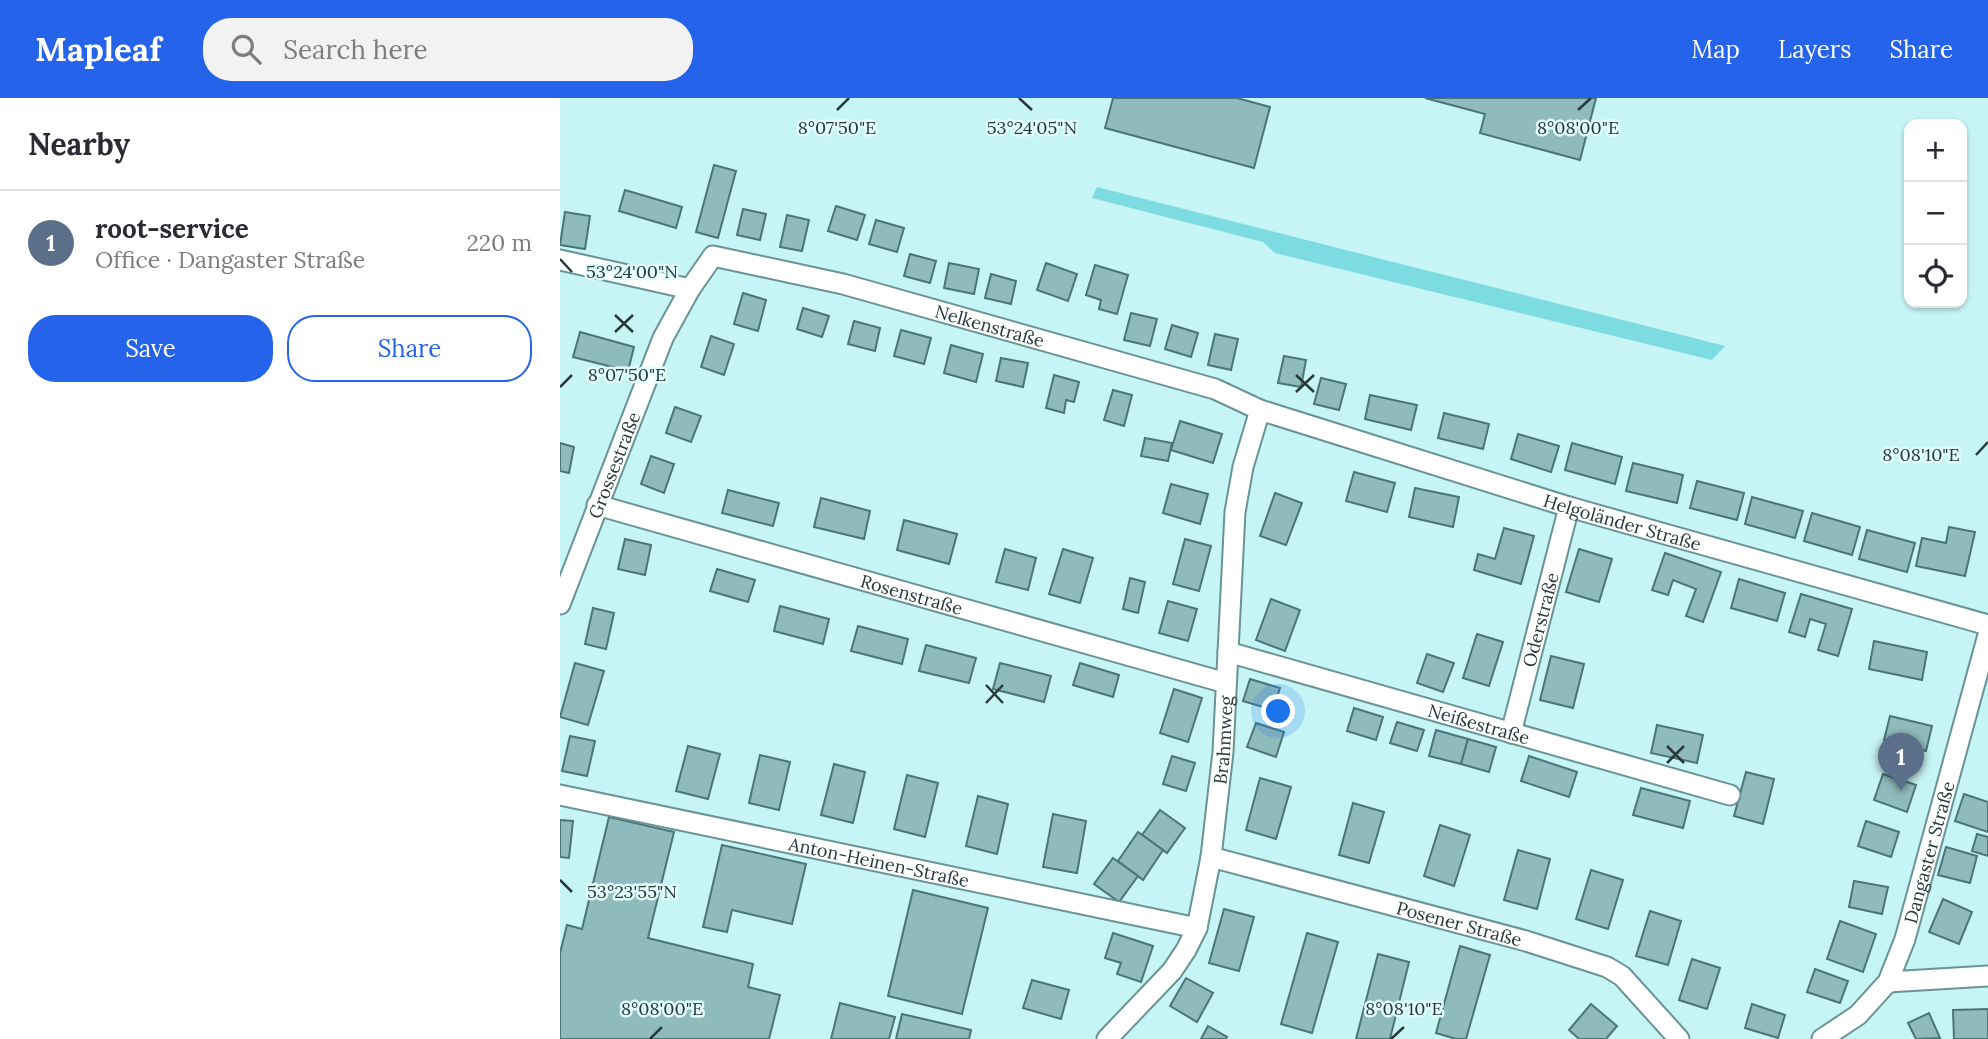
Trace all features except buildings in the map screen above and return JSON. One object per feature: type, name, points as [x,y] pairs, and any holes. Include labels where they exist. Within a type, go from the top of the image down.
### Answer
[{"type":"street","name":"Grossestraße","points":[[560,604],[663,338],[690,289],[713,256]]},
{"type":"street","name":"Nelkenstraße","points":[[713,256],[843,284],[1215,389],[1260,410]]},
{"type":"street","points":[[560,260],[690,289]]},
{"type":"street","name":"Helgoländer Straße","points":[[1260,410],[1569,507],[1988,625]]},
{"type":"street","name":"Brahmweg","points":[[1107,1039],[1172,971],[1197,928],[1211,857],[1223,752],[1238,491],[1260,410]]},
{"type":"street","name":"Rosenstraße","points":[[597,505],[1226,683]]},
{"type":"street","name":"Oderstraße","points":[[1511,733],[1569,507]]},
{"type":"street","name":"Dangaster Straße","points":[[1822,1039],[1858,1015],[1888,982],[1905,939],[1988,635]]},
{"type":"street","name":"Neißestraße","points":[[1227,652],[1730,795]]},
{"type":"street","name":"Anton-Heinen-Straße","points":[[560,794],[1197,928]]},
{"type":"street","name":"Posener Straße","points":[[1211,857],[1525,941],[1607,967],[1622,976],[1679,1039]]},
{"type":"street","points":[[1888,982],[1988,976]]},
{"type":"shaded area","points":[[1097,187],[1725,346],[1712,360],[1275,253],[1263,242],[1092,198]]},
{"type":"place","name":"root-service","points":[[1901,791]]}]
